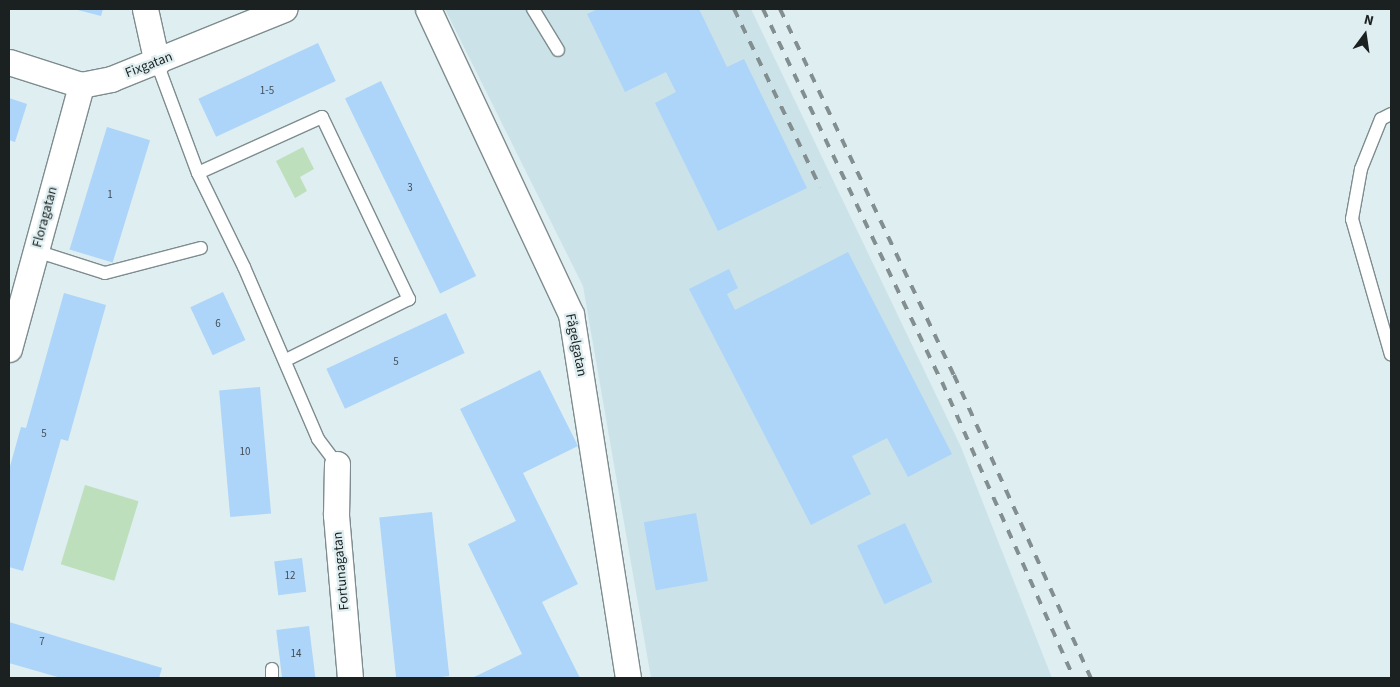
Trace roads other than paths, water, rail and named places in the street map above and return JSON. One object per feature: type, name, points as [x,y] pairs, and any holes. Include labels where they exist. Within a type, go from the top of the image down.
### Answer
[{"type":"street","points":[[145,9],[157,62]]},
{"type":"street","name":"Fixgatan","points":[[9,62],[81,85],[111,79],[157,62],[284,9]]},
{"type":"street","name":"Fågelgatan","points":[[428,9],[571,314],[628,678]]},
{"type":"street","name":"Floragatan","points":[[9,349],[81,85]]},
{"type":"street","name":"Fortunagatan","points":[[337,464],[336,515],[350,678]]},
{"type":"lane","points":[[534,9],[558,50]]},
{"type":"lane","points":[[157,62],[198,173],[286,360],[318,439],[337,464]]},
{"type":"lane","points":[[1391,114],[1381,120],[1361,170],[1352,218],[1391,355]]},
{"type":"lane","points":[[198,173],[322,118],[405,290],[409,299],[286,360]]},
{"type":"lane","points":[[36,251],[105,273],[201,248]]},
{"type":"railway","points":[[734,9],[820,187]]},
{"type":"railway","points":[[763,9],[942,382],[1074,678]]},
{"type":"railway","points":[[780,9],[954,375],[1091,678]]}]
